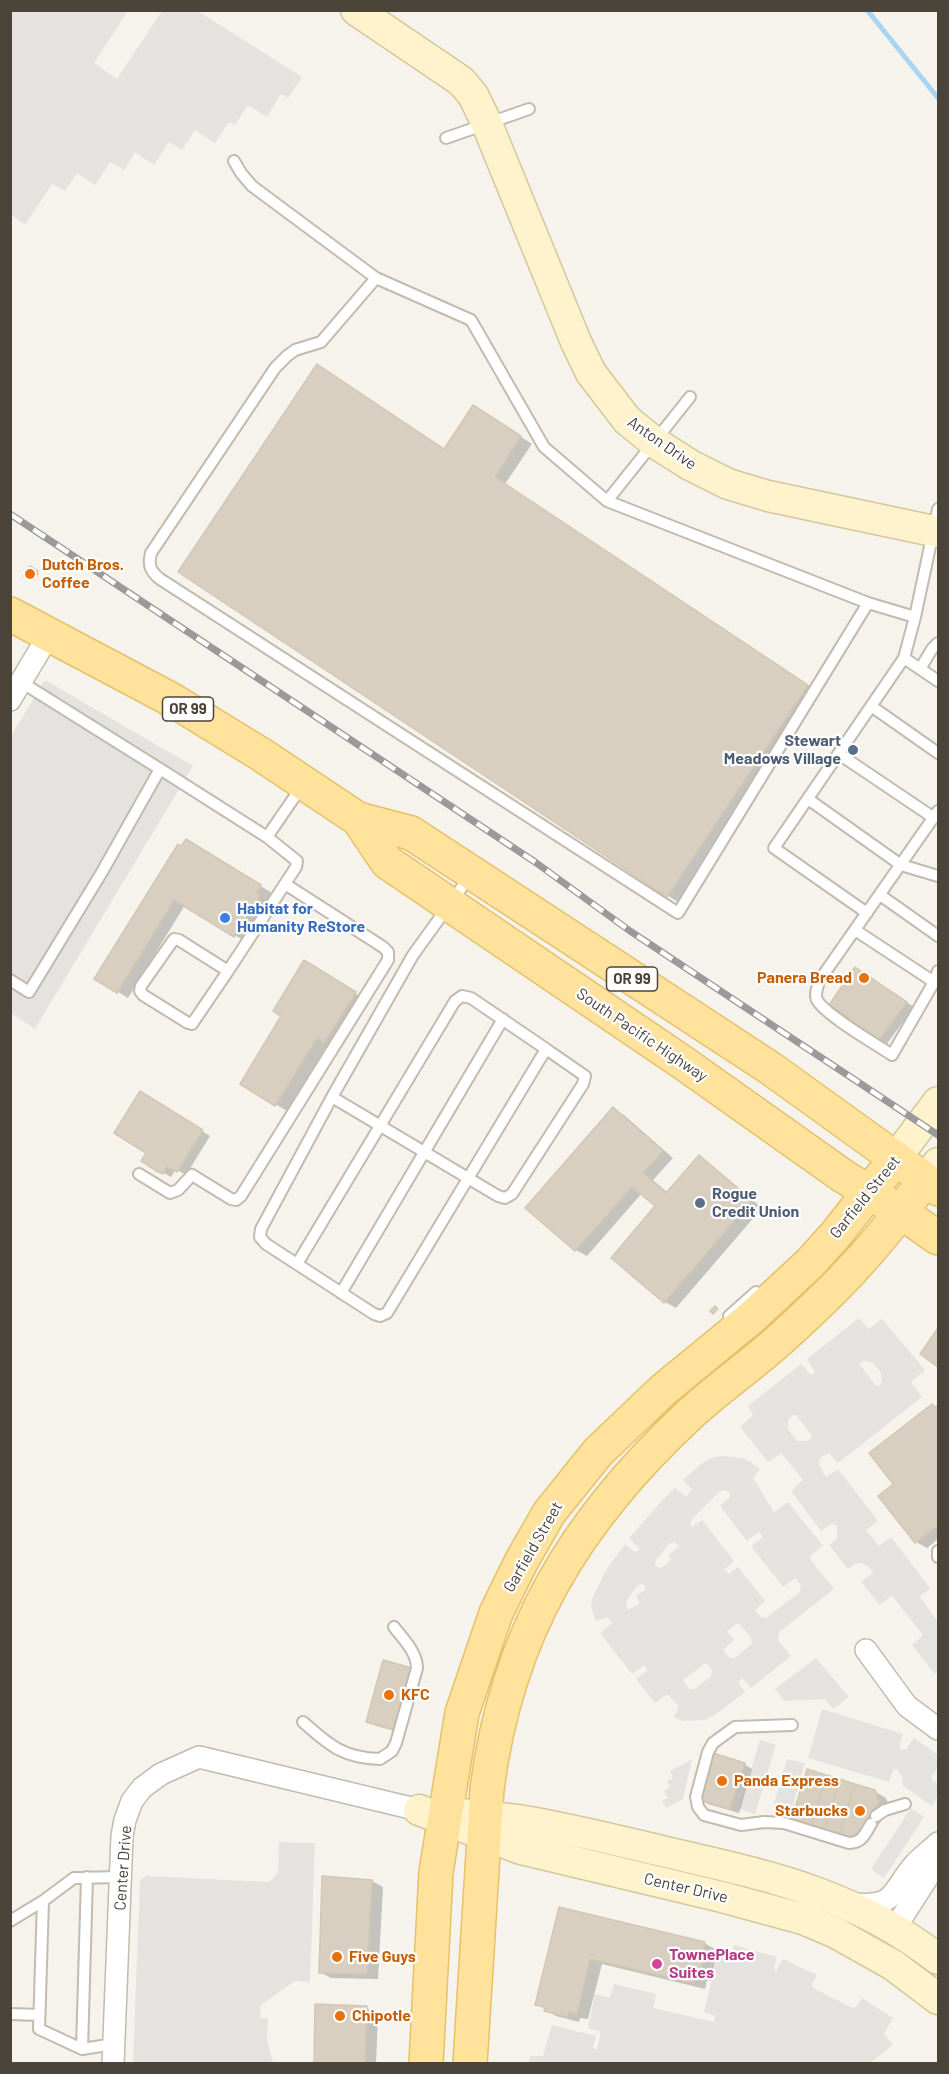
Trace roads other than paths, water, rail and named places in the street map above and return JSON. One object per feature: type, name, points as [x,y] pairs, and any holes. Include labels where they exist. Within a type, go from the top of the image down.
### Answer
[{"type":"main road","name":"Anton Drive","points":[[356,10],[461,81],[473,96],[487,124],[576,342],[591,373],[627,420],[654,442],[690,465],[728,484],[800,504],[937,524]]},
{"type":"main road","name":"South Pacific Highway","points":[[10,614],[50,633],[174,701],[358,819],[411,833],[770,1068],[896,1158],[934,1177]]},
{"type":"main road","name":"South Pacific Highway","points":[[358,819],[387,862],[682,1062],[868,1193],[939,1238]]},
{"type":"main road","name":"Garfield Street","points":[[426,2064],[436,1872],[436,1814],[465,1703],[496,1613],[521,1562],[549,1513],[597,1452],[699,1353],[752,1317],[796,1267],[868,1193],[939,1102]]},
{"type":"main road","name":"Garfield Street","points":[[470,2064],[484,1826],[493,1744],[512,1673],[553,1580],[583,1532],[632,1472],[690,1414],[785,1336],[857,1265],[934,1177]]},
{"type":"main road","name":"Center Drive","points":[[436,1814],[484,1826],[521,1850],[722,1897],[803,1919],[866,1949],[939,1999]]},
{"type":"main road","name":"Center Drive","points":[[484,1826],[522,1821],[769,1876],[848,1903],[895,1929],[939,1959]]},
{"type":"main road","points":[[722,1897],[759,1890],[805,1904],[866,1930],[881,1933],[895,1929]]},
{"type":"main road","points":[[866,1949],[896,1951],[907,1956],[939,1981]]},
{"type":"street","points":[[10,700],[50,633]]},
{"type":"street","points":[[866,1650],[907,1706],[939,1729]]},
{"type":"street","name":"Center Drive","points":[[114,2054],[122,1836],[132,1801],[141,1788],[161,1774],[199,1757],[436,1814]]},
{"type":"street","points":[[848,1903],[870,1905],[884,1903],[892,1897],[915,1864],[938,1843]]},
{"type":"street","points":[[895,1929],[933,1869],[938,1843]]},
{"type":"lane","points":[[447,138],[529,109]]},
{"type":"lane","points":[[234,160],[252,186],[376,278],[471,320],[544,447],[607,501],[868,603],[915,616]]},
{"type":"lane","points":[[376,278],[321,342],[295,350],[275,368],[151,553],[149,564],[153,574],[678,913],[868,603]]},
{"type":"lane","points":[[607,501],[690,397]]},
{"type":"lane","points":[[867,913],[774,848],[904,658],[937,524]]},
{"type":"lane","points":[[920,669],[932,649],[939,643]]},
{"type":"lane","points":[[904,658],[939,681]]},
{"type":"lane","points":[[21,682],[267,837],[297,861],[296,867],[228,971],[192,1024],[179,1018],[140,991],[141,986],[174,939],[228,971]]},
{"type":"lane","points":[[871,706],[939,753]]},
{"type":"lane","points":[[839,754],[936,814],[819,981],[817,1000],[827,1011],[892,1055],[939,971]]},
{"type":"lane","points":[[10,980],[29,992],[102,872],[160,769]]},
{"type":"lane","points":[[267,837],[304,783]]},
{"type":"lane","points":[[808,799],[900,865],[939,876]]},
{"type":"lane","points":[[471,873],[413,955],[332,1097],[261,1229],[260,1237],[266,1244],[374,1314],[380,1316],[387,1313],[546,1049]]},
{"type":"lane","points":[[139,1174],[170,1192],[178,1190],[192,1176],[231,1198],[236,1200],[241,1196],[388,960],[388,952],[383,947],[285,884]]},
{"type":"lane","points":[[880,895],[939,936]]},
{"type":"lane","points":[[855,930],[934,982]]},
{"type":"lane","points":[[297,1264],[380,1125],[455,1001],[462,996],[471,998],[585,1076],[583,1084],[512,1194],[505,1198],[498,1196],[469,1177],[425,1152],[380,1125],[332,1097]]},
{"type":"lane","points":[[341,1293],[503,1019]]},
{"type":"lane","points":[[718,1325],[767,1283]]},
{"type":"lane","points":[[939,1551],[939,1557]]},
{"type":"lane","points":[[303,1722],[327,1743],[341,1751],[380,1759],[392,1751],[417,1668],[413,1653],[394,1627]]},
{"type":"lane","points":[[792,1725],[735,1727],[713,1743],[708,1752],[696,1797],[698,1807],[704,1815],[741,1825],[764,1822],[784,1823],[849,1843],[856,1843],[885,1810],[905,1804]]},
{"type":"lane","points":[[82,2049],[87,1877]]},
{"type":"lane","points":[[10,1921],[43,1901],[74,1878],[121,1877]]},
{"type":"lane","points":[[43,1901],[39,2030],[82,2049],[114,2054]]},
{"type":"lane","points":[[10,2014],[39,2015]]},
{"type":"waterway","points":[[867,10],[938,98]]},
{"type":"railway","points":[[10,514],[535,862],[630,931],[938,1135]]},
{"type":"place","name":"Dutch Bros. Coffee","points":[[30,574]]},
{"type":"place","name":"Stewart Meadows Village","points":[[853,750]]},
{"type":"place","name":"Habitat for Humanity ReStore","points":[[225,918]]},
{"type":"place","name":"Panera Bread","points":[[864,978]]},
{"type":"place","name":"Rogue Credit Union","points":[[700,1203]]},
{"type":"place","name":"KFC","points":[[389,1695]]},
{"type":"place","name":"Panda Express","points":[[722,1781]]},
{"type":"place","name":"Starbucks","points":[[860,1811]]},
{"type":"place","name":"Five Guys","points":[[337,1957]]},
{"type":"place","name":"TownePlace Suites","points":[[657,1964]]},
{"type":"place","name":"Chipotle","points":[[340,2016]]}]
